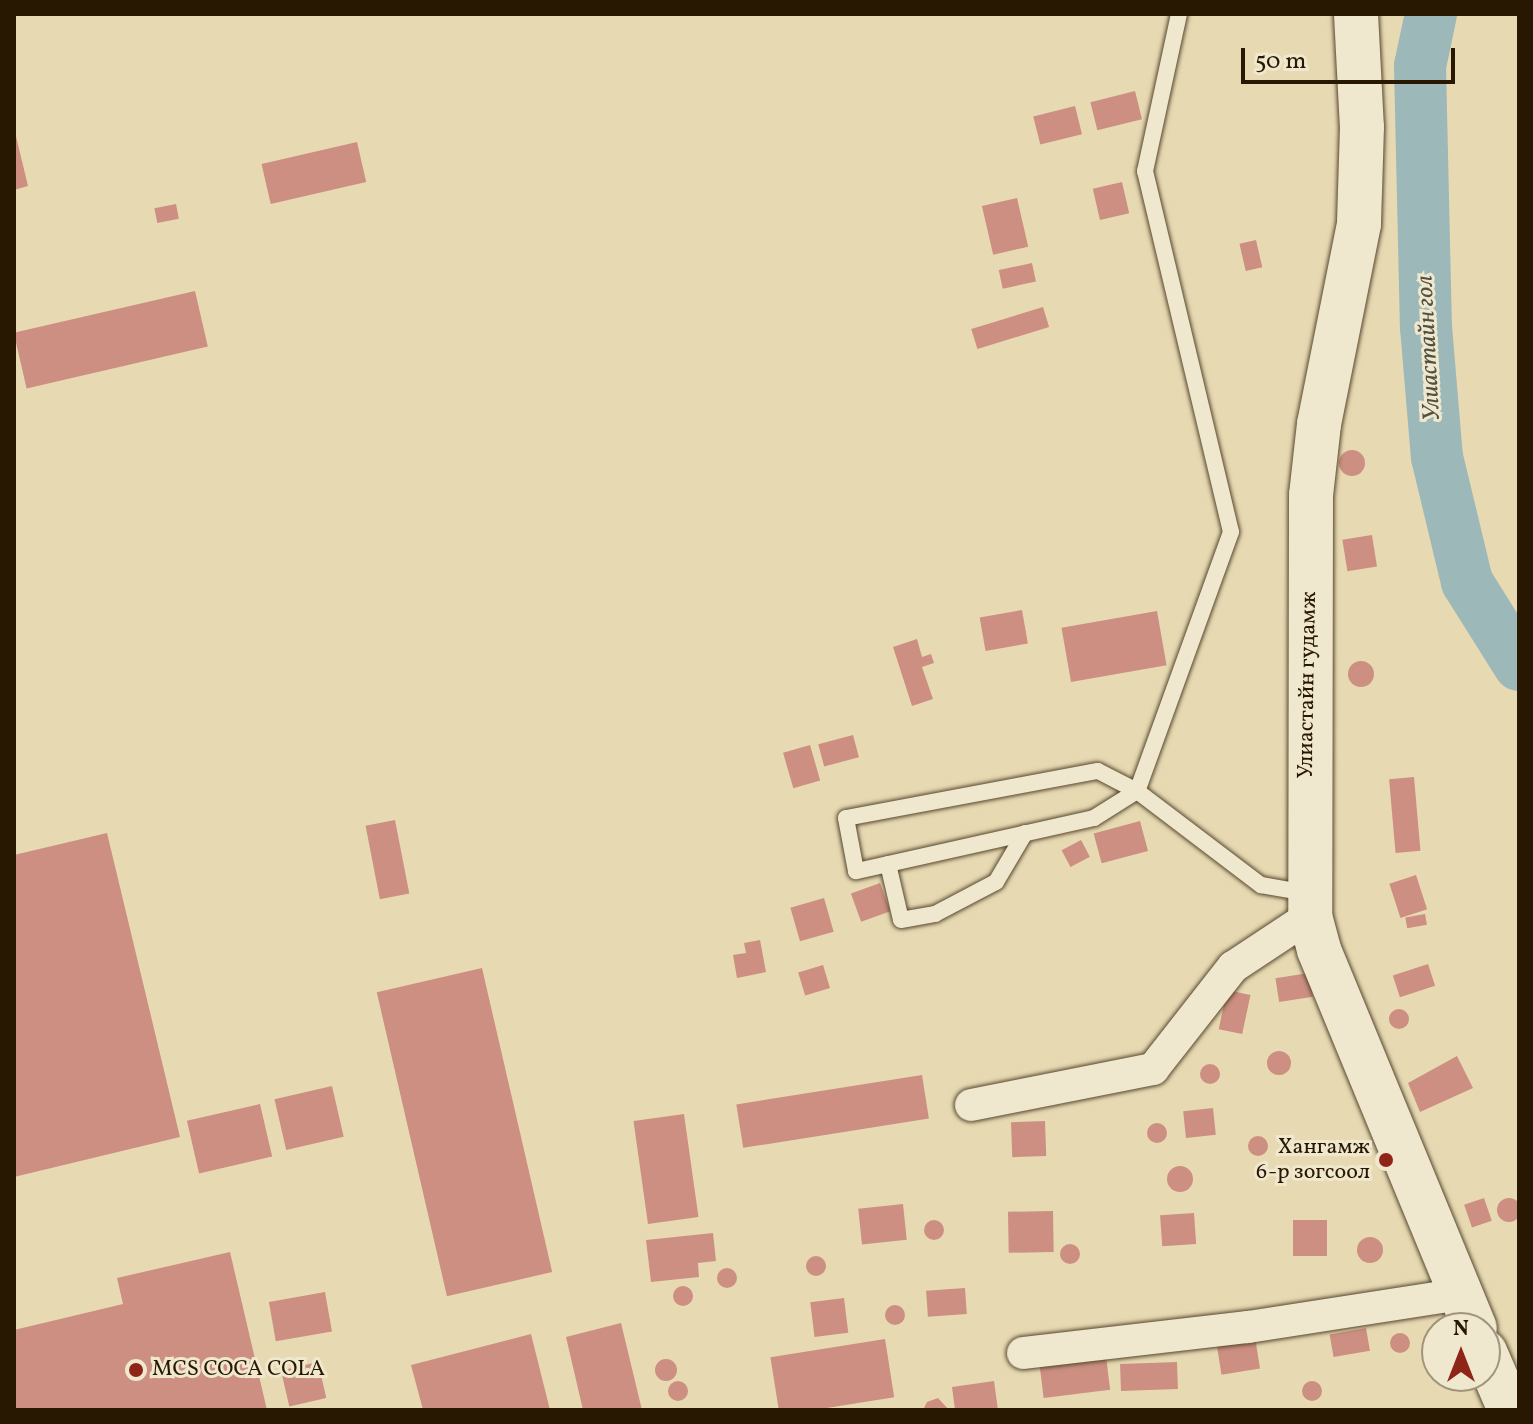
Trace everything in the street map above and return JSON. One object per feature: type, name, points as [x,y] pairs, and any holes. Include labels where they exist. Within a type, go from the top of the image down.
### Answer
[{"type":"main road","name":"Улиастайн гудамж","points":[[1356,14],[1362,127],[1359,224],[1319,424],[1311,495],[1309,904],[1319,950],[1468,1311]]},
{"type":"main road","points":[[1501,1389],[1510,1410]]},
{"type":"street","points":[[971,1105],[1153,1069],[1233,967],[1309,904]]},
{"type":"street","points":[[1023,1353],[1248,1327],[1468,1311]]},
{"type":"lane","points":[[1179,14],[1145,171],[1231,532],[1137,791],[1094,818],[856,871],[846,818],[1098,771],[1137,791],[1261,885],[1309,904]]},
{"type":"lane","points":[[888,864],[901,920],[935,914],[996,882],[1025,833]]},
{"type":"building","points":[[1135,91],[1142,119],[1097,130],[1090,102]]},
{"type":"building","points":[[1075,106],[1082,134],[1040,145],[1033,116]]},
{"type":"building","points":[[14,133],[28,186],[14,190]]},
{"type":"building","points":[[357,142],[366,182],[271,204],[262,164]]},
{"type":"building","points":[[1122,182],[1129,213],[1100,220],[1093,189]]},
{"type":"building","points":[[1017,198],[1028,247],[993,255],[982,206]]},
{"type":"building","points":[[176,204],[179,219],[157,223],[154,208]]},
{"type":"building","points":[[1256,240],[1262,267],[1246,271],[1239,244]]},
{"type":"building","points":[[1032,263],[1036,282],[1003,289],[999,270]]},
{"type":"building","points":[[195,291],[208,347],[27,388],[14,333]]},
{"type":"building","points":[[1043,307],[1049,327],[977,349],[971,329]]},
{"type":"building","points":[[1352,450],[1361,454],[1365,463],[1361,472],[1352,476],[1343,472],[1339,463],[1343,454]]},
{"type":"building","points":[[1372,535],[1377,567],[1347,571],[1342,540]]},
{"type":"building","points":[[1022,610],[1028,643],[986,651],[980,617]]},
{"type":"building","points":[[1157,611],[1167,665],[1071,682],[1061,628]]},
{"type":"building","points":[[917,639],[922,657],[931,654],[934,663],[922,667],[933,699],[912,706],[893,647]]},
{"type":"building","points":[[1361,661],[1370,665],[1374,674],[1370,683],[1361,687],[1352,683],[1348,674],[1352,665]]},
{"type":"building","points":[[853,735],[859,757],[824,767],[818,744]]},
{"type":"building","points":[[810,745],[820,781],[793,788],[783,753]]},
{"type":"building","points":[[1414,777],[1420,851],[1396,853],[1389,779]]},
{"type":"building","points":[[395,820],[409,894],[380,899],[366,826]]},
{"type":"building","points":[[1140,821],[1148,851],[1102,863],[1094,833]]},
{"type":"building","points":[[107,833],[180,1137],[14,1177],[14,855]]},
{"type":"building","points":[[1081,840],[1090,857],[1070,867],[1062,850]]},
{"type":"building","points":[[1416,875],[1427,909],[1400,918],[1389,884]]},
{"type":"building","points":[[880,883],[890,911],[861,922],[851,894]]},
{"type":"building","points":[[824,898],[834,932],[800,941],[790,908]]},
{"type":"building","points":[[1425,914],[1427,925],[1407,928],[1405,917]]},
{"type":"building","points":[[760,940],[766,972],[737,978],[733,955],[746,953],[744,943]]},
{"type":"building","points":[[1428,964],[1435,986],[1400,997],[1393,975]]},
{"type":"building","points":[[823,965],[830,988],[805,996],[798,973]]},
{"type":"building","points":[[482,968],[552,1272],[447,1296],[377,992]]},
{"type":"building","points":[[1309,973],[1313,997],[1279,1002],[1275,978]]},
{"type":"building","points":[[1227,990],[1250,995],[1242,1034],[1219,1029]]},
{"type":"building","points":[[1399,1009],[1406,1012],[1409,1019],[1406,1026],[1399,1029],[1392,1026],[1389,1019],[1392,1012]]},
{"type":"building","points":[[1279,1051],[1287,1055],[1291,1063],[1287,1071],[1279,1075],[1271,1071],[1267,1063],[1271,1055]]},
{"type":"building","points":[[1457,1056],[1473,1088],[1420,1112],[1408,1083]]},
{"type":"building","points":[[1210,1064],[1217,1067],[1220,1074],[1217,1081],[1210,1084],[1203,1081],[1200,1074],[1203,1067]]},
{"type":"building","points":[[922,1075],[929,1118],[743,1148],[736,1104]]},
{"type":"building","points":[[332,1086],[344,1137],[286,1150],[275,1099]]},
{"type":"building","points":[[260,1104],[272,1157],[199,1173],[187,1121]]},
{"type":"building","points":[[1213,1108],[1216,1135],[1186,1138],[1183,1111]]},
{"type":"building","points":[[684,1114],[698,1217],[648,1224],[633,1121]]},
{"type":"building","points":[[1045,1121],[1046,1156],[1012,1157],[1011,1122]]},
{"type":"building","points":[[1157,1123],[1164,1126],[1167,1133],[1164,1140],[1157,1143],[1150,1140],[1147,1133],[1150,1126]]},
{"type":"building","points":[[1258,1136],[1265,1139],[1268,1146],[1265,1153],[1258,1156],[1251,1153],[1248,1146],[1251,1139]]},
{"type":"building","points":[[1180,1166],[1189,1170],[1193,1179],[1189,1188],[1180,1192],[1171,1188],[1167,1179],[1171,1170]]},
{"type":"building","points":[[1484,1198],[1492,1221],[1472,1228],[1464,1205]]},
{"type":"building","points":[[1509,1198],[1517,1202],[1521,1210],[1517,1218],[1509,1222],[1501,1218],[1497,1210],[1501,1202]]},
{"type":"building","points":[[903,1204],[907,1240],[862,1245],[858,1209]]},
{"type":"building","points":[[1053,1211],[1054,1252],[1009,1253],[1008,1212]]},
{"type":"building","points":[[1194,1213],[1196,1244],[1162,1246],[1160,1215]]},
{"type":"building","points":[[934,1220],[941,1223],[944,1230],[941,1237],[934,1240],[927,1237],[924,1230],[927,1223]]},
{"type":"building","points":[[1293,1220],[1327,1220],[1327,1256],[1293,1256]]},
{"type":"building","points":[[713,1233],[716,1261],[698,1263],[699,1277],[651,1282],[646,1240]]},
{"type":"building","points":[[1370,1237],[1380,1240],[1383,1250],[1380,1260],[1370,1263],[1360,1260],[1357,1250],[1360,1240]]},
{"type":"building","points":[[1070,1244],[1077,1247],[1080,1254],[1077,1261],[1070,1264],[1063,1261],[1060,1254],[1063,1247]]},
{"type":"building","name":"MCS COCA COLA","points":[[230,1252],[267,1410],[14,1410],[14,1330],[123,1304],[117,1278]]},
{"type":"building","points":[[816,1256],[823,1259],[826,1266],[823,1273],[816,1276],[809,1273],[806,1266],[809,1259]]},
{"type":"building","points":[[727,1268],[734,1271],[737,1278],[734,1285],[727,1288],[720,1285],[717,1278],[720,1271]]},
{"type":"building","points":[[683,1286],[690,1289],[693,1296],[690,1303],[683,1306],[676,1303],[673,1296],[676,1289]]},
{"type":"building","points":[[965,1288],[967,1314],[928,1317],[926,1291]]},
{"type":"building","points":[[325,1292],[332,1331],[276,1341],[269,1302]]},
{"type":"building","points":[[844,1298],[848,1333],[815,1337],[810,1302]]},
{"type":"building","points":[[895,1305],[902,1308],[905,1315],[902,1322],[895,1325],[888,1322],[885,1315],[888,1308]]},
{"type":"building","points":[[621,1323],[642,1410],[583,1410],[566,1337]]},
{"type":"building","points":[[1366,1328],[1370,1351],[1334,1357],[1330,1334]]},
{"type":"building","points":[[1400,1333],[1407,1336],[1410,1343],[1407,1350],[1400,1353],[1393,1350],[1390,1343],[1393,1336]]},
{"type":"building","points":[[531,1334],[550,1410],[423,1410],[411,1365]]},
{"type":"building","points":[[1255,1337],[1260,1369],[1221,1375],[1216,1343]]},
{"type":"building","points":[[885,1339],[894,1397],[814,1410],[779,1410],[770,1357]]},
{"type":"building","points":[[1106,1356],[1110,1390],[1044,1398],[1039,1364]]},
{"type":"building","points":[[666,1359],[677,1370],[666,1381],[655,1370]]},
{"type":"building","points":[[318,1362],[326,1398],[289,1407],[281,1371]]},
{"type":"building","points":[[1177,1362],[1178,1389],[1121,1391],[1120,1364]]},
{"type":"building","points":[[678,1381],[685,1384],[688,1391],[685,1398],[678,1401],[671,1398],[668,1391],[671,1384]]},
{"type":"building","points":[[994,1381],[998,1410],[955,1410],[952,1387]]},
{"type":"building","points":[[1312,1381],[1319,1384],[1322,1391],[1319,1398],[1312,1401],[1305,1398],[1302,1391],[1305,1384]]},
{"type":"building","points":[[938,1398],[949,1410],[923,1410],[927,1402]]},
{"type":"waterway","name":"Улиастайн гол","points":[[1431,14],[1420,66],[1426,327],[1437,457],[1467,582],[1519,665]]},
{"type":"place","name":"Хангамж 6-р зогсоол","points":[[1386,1160]]},
{"type":"place","name":"MCS COCA COLA","points":[[136,1370]]}]
